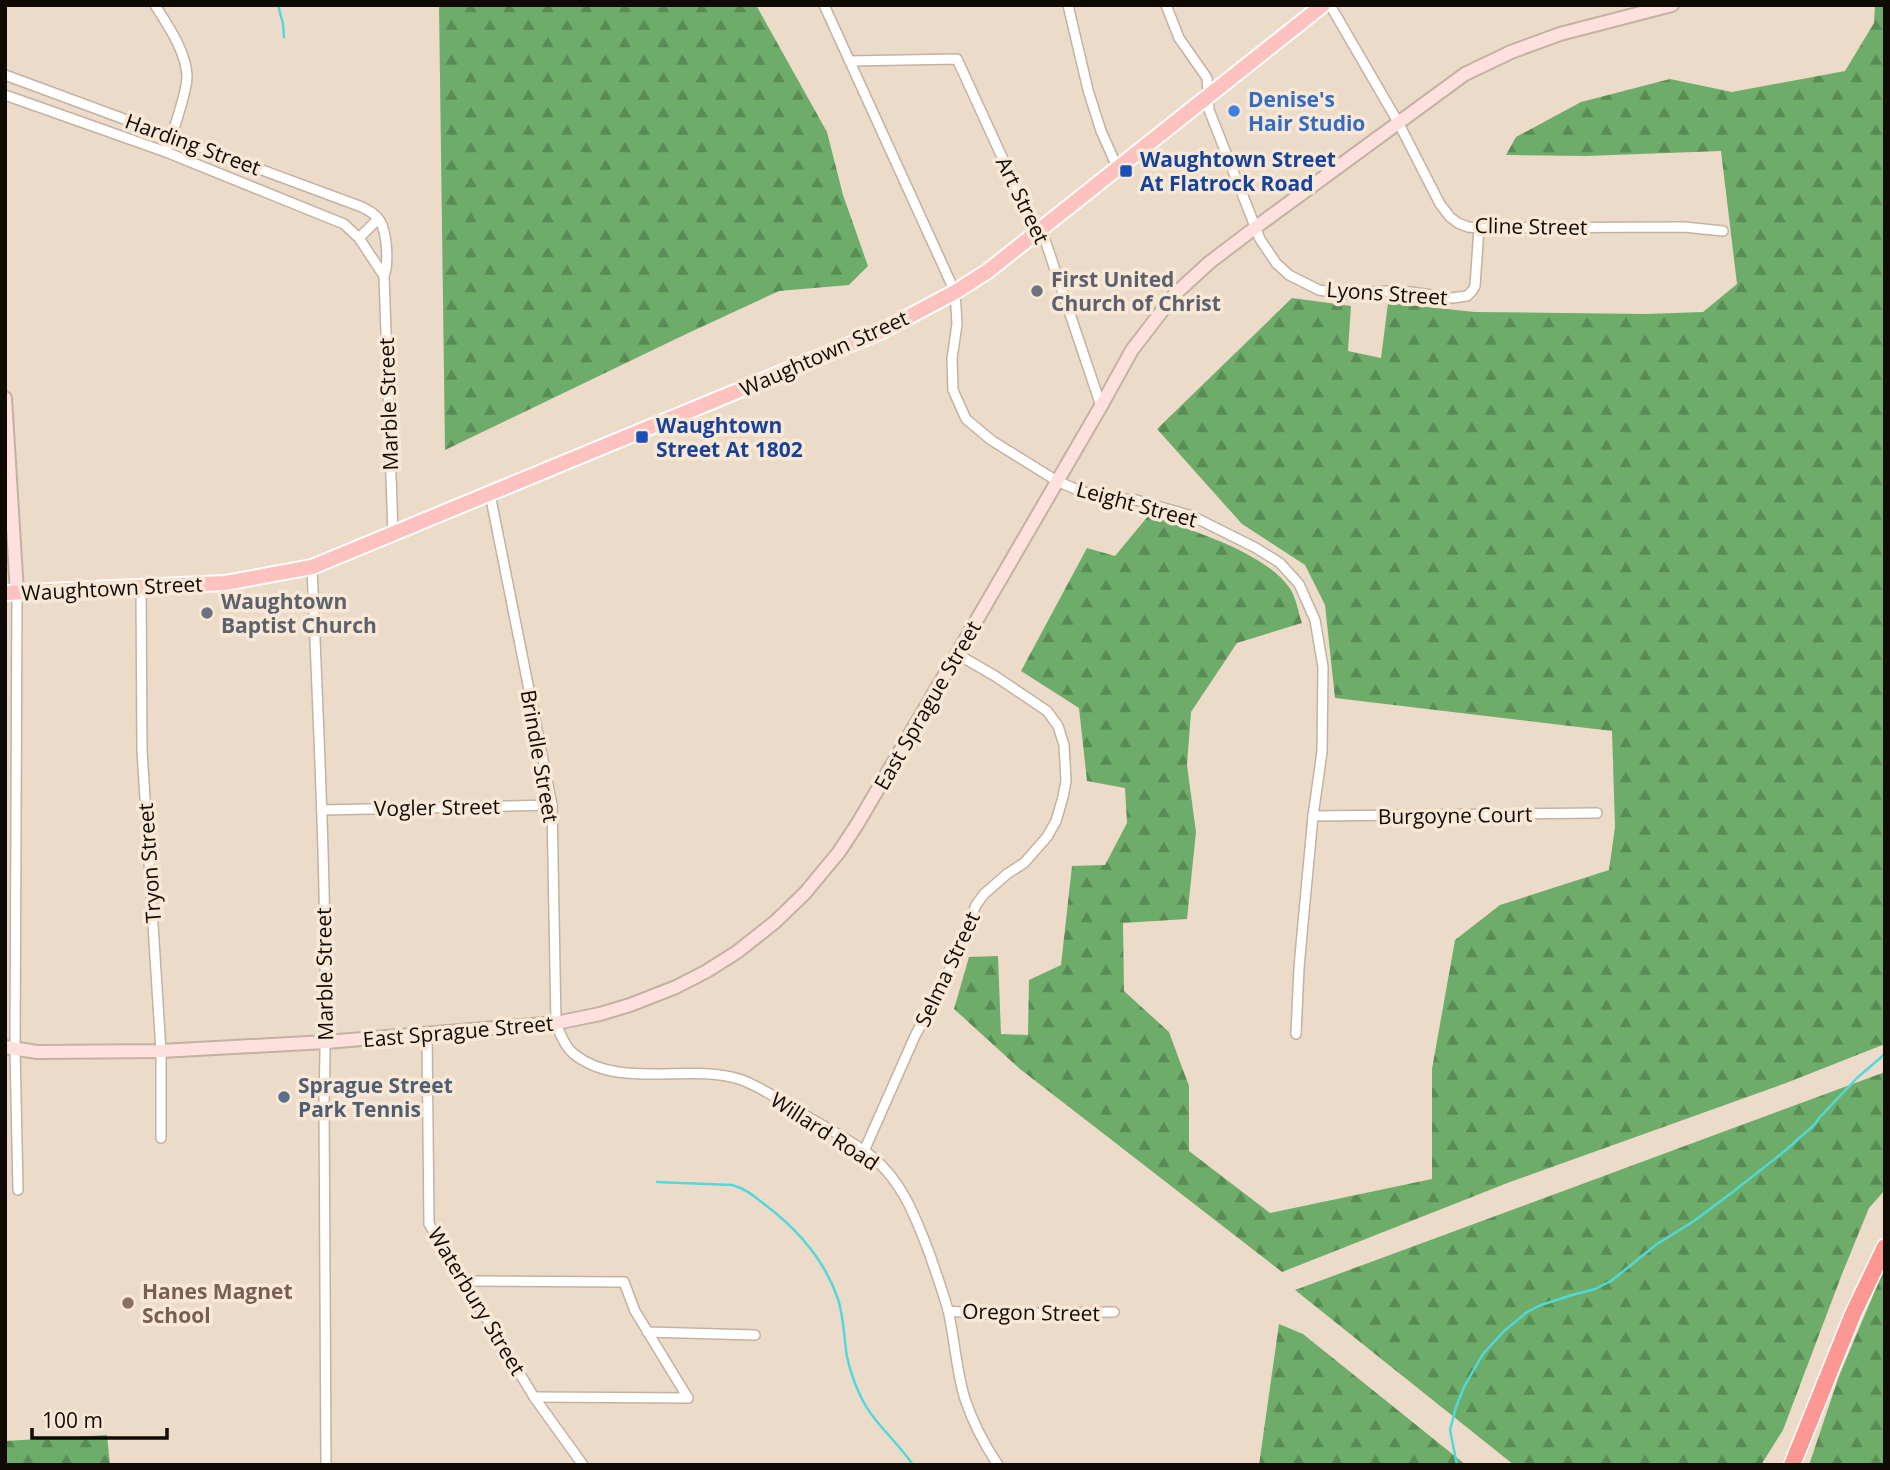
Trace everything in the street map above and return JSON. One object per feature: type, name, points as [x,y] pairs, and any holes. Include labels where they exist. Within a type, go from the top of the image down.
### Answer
[{"type":"highway","points":[[1792,1465],[1853,1314],[1885,1247]]},
{"type":"main road","name":"Waughtown Street","points":[[11,593],[225,583],[312,567],[880,332],[988,271],[1323,5]]},
{"type":"street","points":[[155,5],[180,51],[187,75],[166,152]]},
{"type":"street","name":"Leight Street","points":[[824,5],[955,292],[957,324],[952,359],[953,390],[966,419],[991,440],[1058,481],[1080,491],[1109,498],[1136,500],[1192,516],[1265,553],[1280,563],[1299,584],[1315,620],[1323,667],[1322,752],[1313,816],[1299,968],[1296,1034]]},
{"type":"street","points":[[1068,5],[1088,90],[1101,131],[1118,169]]},
{"type":"street","name":"Lyons Street","points":[[1166,5],[1180,38],[1207,78],[1209,110],[1260,239],[1276,263],[1294,278],[1320,290],[1344,294],[1411,292],[1452,298],[1466,296],[1475,286],[1479,228]]},
{"type":"street","name":"Cline Street","points":[[1330,5],[1450,218],[1468,227],[1479,228],[1670,227],[1723,231]]},
{"type":"street","name":"East Sprague Street","points":[[10,1048],[37,1052],[161,1051],[427,1035],[556,1023],[600,1014],[676,987],[707,971],[737,952],[783,915],[839,852],[1058,481],[1132,350],[1175,295],[1210,262],[1256,227],[1465,75],[1511,52],[1560,34],[1672,5]]},
{"type":"street","name":"Art Street","points":[[850,61],[957,59],[1030,218],[1041,228],[1101,406]]},
{"type":"street","name":"Harding Street","points":[[5,75],[362,207],[379,219]]},
{"type":"street","name":"Harding Street","points":[[5,95],[166,152],[344,224],[359,238]]},
{"type":"street","points":[[379,219],[359,238],[384,276]]},
{"type":"street","name":"Marble Street","points":[[379,219],[385,233],[387,269],[384,276],[393,533]]},
{"type":"street","points":[[5,398],[11,593],[10,1048],[18,1189]]},
{"type":"street","name":"Brindle Street","points":[[490,494],[552,805],[556,1023]]},
{"type":"street","name":"Marble Street","points":[[312,567],[322,810],[326,1042],[326,1465]]},
{"type":"street","name":"Tryon Street","points":[[141,587],[142,751],[161,1051],[161,1138]]},
{"type":"street","name":"Selma Street","points":[[864,1151],[915,1036],[949,971],[976,905],[984,894],[1024,863],[1047,837],[1055,821],[1066,781],[1064,745],[1058,726],[1047,711],[957,654]]},
{"type":"street","name":"Vogler Street","points":[[322,810],[552,805]]},
{"type":"street","name":"Burgoyne Court","points":[[1313,816],[1597,813]]},
{"type":"street","name":"Willard Road","points":[[556,1023],[561,1037],[573,1054],[599,1067],[631,1074],[709,1074],[742,1080],[864,1151],[885,1168],[897,1183],[918,1222],[948,1311],[965,1398],[983,1443],[998,1465]]},
{"type":"street","name":"Waterbury Street","points":[[427,1035],[429,1224],[534,1397],[583,1465]]},
{"type":"street","points":[[464,1281],[624,1282],[635,1311],[688,1398],[534,1397]]},
{"type":"street","name":"Oregon Street","points":[[948,1311],[986,1314],[1114,1312]]},
{"type":"street","points":[[647,1332],[755,1335]]},
{"type":"green space","points":[[439,5],[756,5],[827,132],[843,195],[868,266],[849,285],[779,291],[445,450]]},
{"type":"green space","points":[[1875,5],[1885,5],[1885,1044],[1786,1083],[1510,1182],[1282,1272],[1020,1069],[954,1009],[969,957],[998,956],[1001,1034],[1028,1035],[1029,980],[1061,965],[1072,866],[1105,865],[1127,823],[1125,788],[1087,781],[1079,708],[1021,671],[1087,548],[1115,556],[1149,515],[1243,552],[1277,574],[1289,587],[1302,623],[1237,643],[1191,712],[1187,765],[1196,832],[1187,919],[1123,923],[1124,991],[1169,1032],[1189,1086],[1189,1151],[1270,1213],[1432,1179],[1432,1069],[1455,940],[1500,905],[1609,870],[1615,827],[1612,731],[1335,698],[1325,605],[1305,565],[1242,524],[1157,429],[1292,298],[1351,306],[1348,351],[1381,358],[1388,303],[1475,312],[1703,312],[1737,284],[1721,151],[1586,156],[1506,155],[1516,137],[1581,102],[1670,79],[1732,92],[1845,71],[1874,23]]},
{"type":"green space","points":[[1885,1072],[1885,1190],[1869,1208],[1783,1430],[1761,1465],[1514,1465],[1295,1290]]},
{"type":"green space","points":[[1885,1267],[1885,1465],[1809,1465],[1839,1376]]},
{"type":"green space","points":[[1279,1324],[1303,1334],[1466,1465],[1259,1465]]},
{"type":"green space","points":[[107,1435],[110,1465],[5,1465],[5,1441]]},
{"type":"waterway","points":[[278,5],[284,37]]},
{"type":"waterway","points":[[1457,1465],[1450,1430],[1456,1407],[1483,1354],[1504,1331],[1527,1312],[1541,1305],[1595,1289],[1611,1281],[1657,1244],[1694,1221],[1786,1150],[1815,1124],[1858,1077],[1885,1054]]},
{"type":"waterway","points":[[657,1182],[737,1187],[768,1207],[810,1248],[826,1272],[838,1299],[847,1357],[861,1397],[872,1415],[913,1465]]},
{"type":"place","name":"Denise's Hair Studio","points":[[1234,111]]},
{"type":"place","name":"Waughtown Street At Flatrock Road","points":[[1126,171]]},
{"type":"place","name":"First United Church of Christ","points":[[1037,291]]},
{"type":"place","name":"Waughtown Street At 1802","points":[[642,437]]},
{"type":"place","name":"Waughtown Baptist Church","points":[[207,613]]},
{"type":"place","name":"Sprague Street Park Tennis","points":[[284,1097]]},
{"type":"place","name":"Hanes Magnet School","points":[[128,1303]]}]
